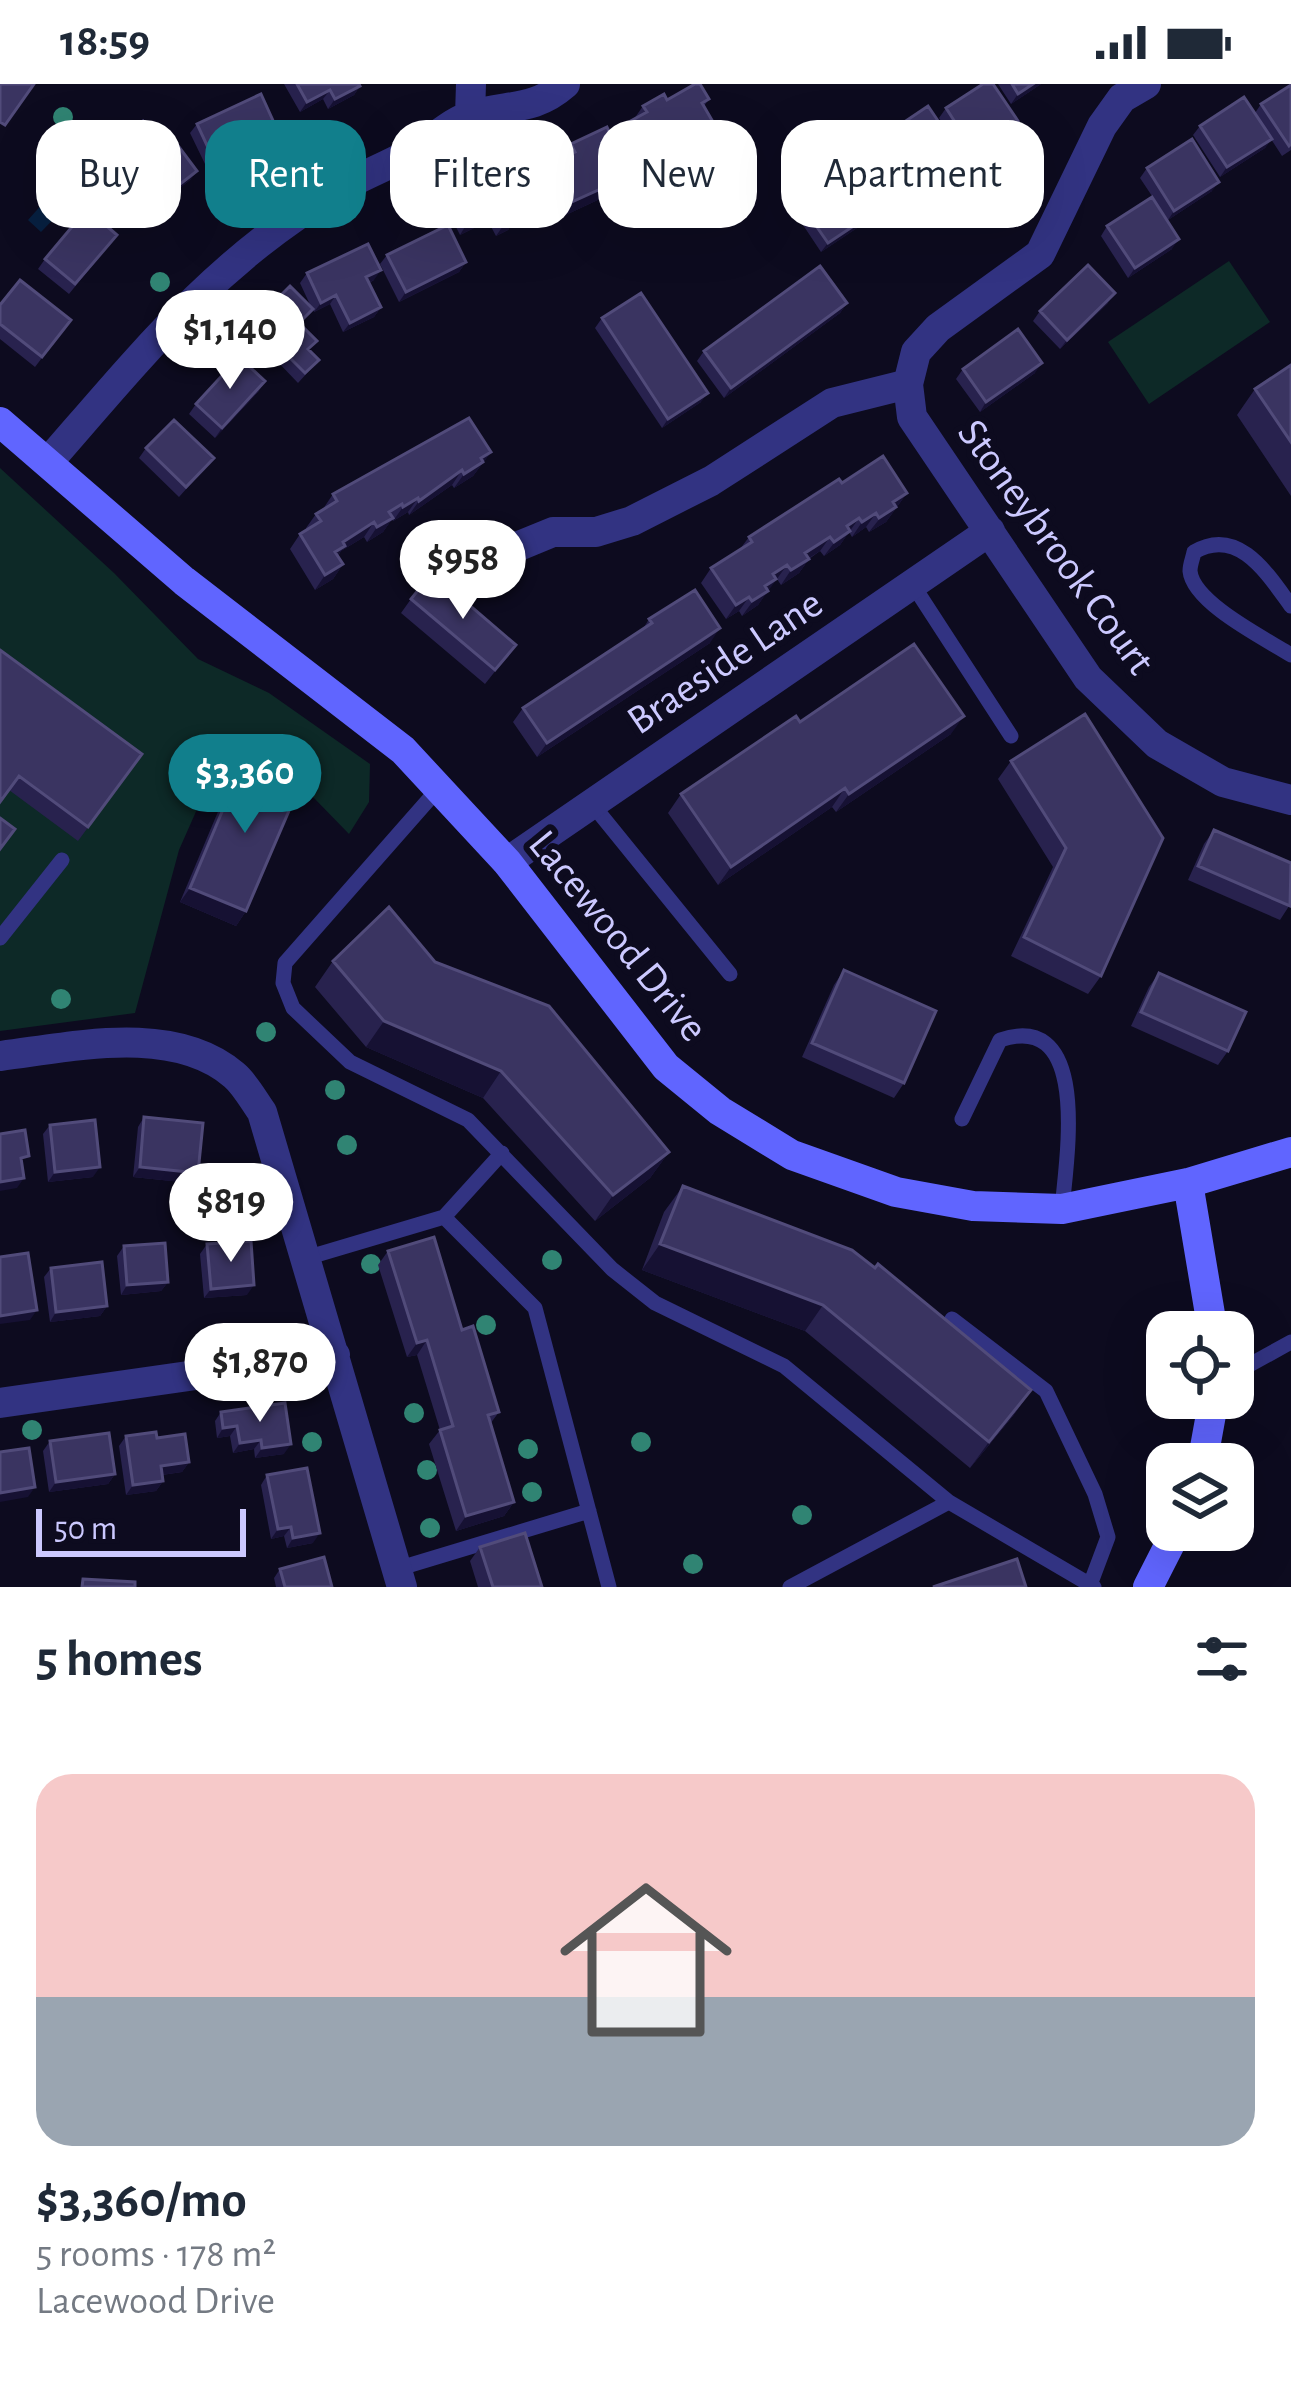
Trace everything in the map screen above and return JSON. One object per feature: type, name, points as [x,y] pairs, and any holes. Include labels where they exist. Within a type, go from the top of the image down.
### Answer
[{"type":"main road","name":"Lacewood Drive","points":[[0,422],[184,581],[403,750],[507,862],[666,1067],[738,1122],[792,1155],[896,1192],[973,1206],[1062,1209],[1188,1183],[1291,1152]]},
{"type":"main road","points":[[1188,1183],[1209,1311]]},
{"type":"main road","points":[[1148,1587],[1166,1551]]},
{"type":"street","points":[[50,461],[211,281],[263,239],[337,190],[411,153],[470,100],[512,110],[549,98],[565,84]]},
{"type":"street","points":[[507,551],[553,532],[596,532],[632,521],[711,482],[832,403],[908,384],[916,352],[938,328],[1040,254],[1102,126],[1122,98],[1146,84]]},
{"type":"street","name":"Stoneybrook Court","points":[[908,384],[912,417],[1088,678],[1157,744],[1223,782],[1291,800]]},
{"type":"street","name":"Braeside Lane","points":[[507,862],[990,531]]},
{"type":"street","points":[[0,1057],[130,1043],[191,1050],[236,1076],[262,1112],[400,1578]]},
{"type":"street","points":[[0,1403],[335,1355]]},
{"type":"lane","points":[[1291,606],[1244,550],[1209,543],[1194,552],[1190,571],[1196,587],[1215,606],[1291,655]]},
{"type":"lane","points":[[913,585],[1011,736]]},
{"type":"lane","points":[[438,789],[285,963],[283,983],[293,1008],[350,1062],[468,1120],[612,1268],[655,1304],[784,1366],[950,1502],[1092,1586],[1108,1537],[1095,1494],[1046,1391],[952,1319]]},
{"type":"lane","points":[[592,804],[730,974]]},
{"type":"lane","points":[[0,938],[62,860]]},
{"type":"lane","points":[[962,1119],[1000,1040],[1018,1034],[1050,1046],[1065,1070],[1069,1126],[1062,1209]]},
{"type":"lane","points":[[306,1258],[444,1217],[502,1153]]},
{"type":"lane","points":[[444,1217],[535,1308],[609,1587]]},
{"type":"lane","points":[[1254,1362],[1291,1342]]},
{"type":"lane","points":[[790,1587],[950,1502]]},
{"type":"lane","points":[[400,1578],[589,1510]]},
{"type":"green space","points":[[1229,261],[1270,322],[1149,404],[1108,342]]},
{"type":"green space","points":[[0,468],[198,659],[269,693],[370,764],[369,802],[349,834],[314,798],[221,755],[179,850],[135,1013],[0,1031]]},
{"type":"building","points":[[0,84],[34,84],[5,125],[0,122]]},
{"type":"building","points":[[297,84],[360,86],[335,99],[330,90],[307,102]]},
{"type":"building","points":[[700,84],[709,99],[702,103],[712,120],[632,120],[647,112],[643,106],[664,94],[667,100]]},
{"type":"building","points":[[983,84],[993,84],[1017,120],[954,120],[946,108]]},
{"type":"building","points":[[1012,84],[1033,84],[1018,94]]},
{"type":"building","points":[[1291,85],[1291,144],[1289,146],[1261,104]]},
{"type":"building","points":[[261,94],[273,120],[206,120]]},
{"type":"building","points":[[1244,97],[1272,139],[1227,167],[1200,126]]},
{"type":"building","points":[[928,106],[937,120],[907,120]]},
{"type":"building","points":[[598,131],[598,190],[574,201],[575,152],[574,143]]},
{"type":"building","points":[[1192,139],[1219,182],[1174,211],[1147,168]]},
{"type":"building","points":[[181,150],[197,171],[181,183]]},
{"type":"building","points":[[1152,197],[1179,239],[1135,268],[1107,226]]},
{"type":"building","points":[[71,228],[109,228],[117,235],[75,284],[45,259]]},
{"type":"building","points":[[449,228],[466,262],[406,292],[387,255]]},
{"type":"building","points":[[818,228],[850,228],[828,243]]},
{"type":"building","points":[[368,244],[381,270],[366,277],[381,307],[350,323],[336,295],[321,303],[307,273]]},
{"type":"building","points":[[1088,265],[1115,293],[1067,340],[1040,311]]},
{"type":"building","points":[[820,266],[847,303],[731,388],[704,351]]},
{"type":"building","points":[[20,280],[71,320],[42,357],[0,324],[0,305]]},
{"type":"building","points":[[290,286],[313,309],[299,323],[317,341],[308,349],[319,360],[305,373],[282,350],[276,356],[256,337],[262,330],[254,322]]},
{"type":"building","points":[[641,293],[708,393],[668,419],[602,318]]},
{"type":"building","points":[[1018,329],[1042,363],[986,402],[963,369]]},
{"type":"building","points":[[239,357],[265,381],[222,428],[196,404]]},
{"type":"building","points":[[1291,365],[1291,442],[1255,389]]},
{"type":"building","points":[[469,418],[491,452],[481,458],[483,462],[464,474],[462,470],[419,501],[389,512],[393,518],[377,527],[374,522],[343,542],[345,546],[335,552],[343,564],[325,575],[300,534],[321,521],[316,514],[337,501],[333,494]]},
{"type":"building","points":[[174,420],[214,458],[186,487],[146,448]]},
{"type":"building","points":[[883,456],[907,493],[893,502],[896,507],[879,518],[876,513],[862,522],[859,518],[834,542],[830,537],[805,553],[809,559],[773,574],[776,579],[765,586],[768,591],[736,605],[711,568],[752,542],[749,537]]},
{"type":"building","points":[[432,573],[516,645],[495,670],[411,599]]},
{"type":"building","points":[[695,590],[720,628],[547,743],[523,708]]},
{"type":"building","points":[[914,644],[964,716],[849,794],[845,788],[731,867],[681,794],[796,716],[800,722]]},
{"type":"building","points":[[0,650],[142,754],[88,827],[19,776],[0,802]]},
{"type":"building","points":[[1085,714],[1163,838],[1101,976],[1024,937],[1066,848],[1011,761]]},
{"type":"building","points":[[243,762],[300,785],[246,911],[190,888]]},
{"type":"building","points":[[0,818],[15,829],[0,849]]},
{"type":"building","points":[[1214,830],[1291,863],[1290,906],[1198,866]]},
{"type":"building","points":[[389,907],[435,962],[549,1006],[669,1152],[613,1195],[501,1071],[384,1021],[333,961]]},
{"type":"building","points":[[844,970],[936,1011],[904,1083],[812,1043]]},
{"type":"building","points":[[1159,973],[1246,1012],[1228,1051],[1141,1012]]},
{"type":"building","points":[[144,1117],[203,1123],[198,1173],[140,1167]]},
{"type":"building","points":[[95,1120],[100,1167],[55,1172],[50,1125]]},
{"type":"building","points":[[25,1130],[29,1156],[21,1158],[24,1178],[0,1182],[0,1134]]},
{"type":"building","points":[[683,1186],[852,1250],[875,1268],[878,1264],[1031,1390],[989,1442],[823,1305],[660,1244]]},
{"type":"building","points":[[434,1237],[462,1330],[473,1326],[499,1412],[488,1415],[514,1502],[466,1516],[440,1430],[453,1426],[427,1340],[417,1343],[388,1251]]},
{"type":"building","points":[[251,1241],[254,1285],[211,1289],[207,1244]]},
{"type":"building","points":[[165,1243],[168,1282],[127,1285],[124,1246]]},
{"type":"building","points":[[28,1253],[37,1310],[0,1316],[0,1257]]},
{"type":"building","points":[[102,1262],[107,1306],[56,1312],[51,1268]]},
{"type":"building","points":[[285,1403],[291,1444],[262,1448],[261,1440],[240,1443],[237,1426],[223,1428],[221,1412]]},
{"type":"building","points":[[156,1432],[157,1438],[185,1434],[189,1462],[161,1466],[163,1481],[133,1485],[126,1436]]},
{"type":"building","points":[[109,1433],[115,1474],[56,1482],[50,1441]]},
{"type":"building","points":[[29,1448],[35,1487],[0,1493],[0,1452]]},
{"type":"building","points":[[307,1468],[320,1533],[293,1538],[291,1527],[278,1529],[267,1475]]},
{"type":"building","points":[[525,1533],[542,1587],[493,1587],[480,1547]]},
{"type":"building","points":[[324,1557],[332,1587],[285,1587],[280,1569]]},
{"type":"building","points":[[1017,1559],[1026,1587],[933,1587]]},
{"type":"building","points":[[83,1579],[135,1582],[135,1587],[82,1587]]}]
